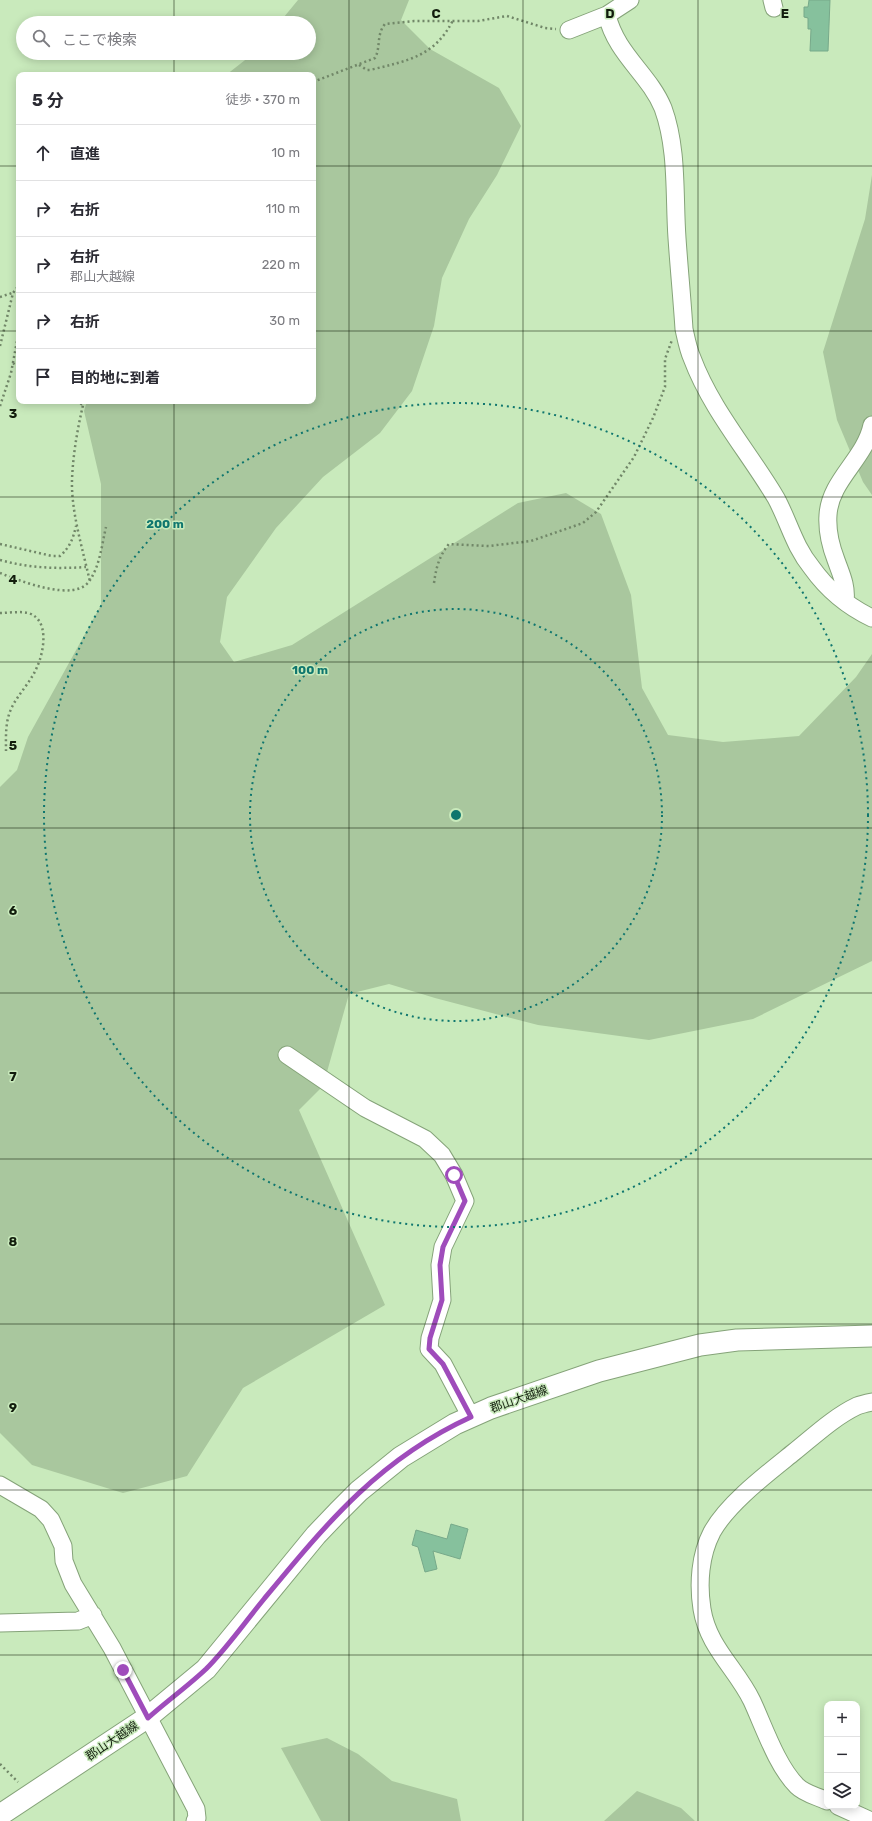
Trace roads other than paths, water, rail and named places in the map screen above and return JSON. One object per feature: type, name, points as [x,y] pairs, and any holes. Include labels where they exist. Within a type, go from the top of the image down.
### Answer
[{"type":"main road","name":"郡山大越線","points":[[0,1815],[148,1718],[206,1668],[316,1535],[359,1491],[401,1457],[455,1424],[490,1408],[599,1371],[700,1345],[737,1340],[872,1336]]},
{"type":"street","points":[[569,30],[607,16],[630,0]]},
{"type":"street","points":[[607,16],[611,31],[617,42],[656,96],[665,116],[674,167],[684,329],[691,358],[705,387],[776,500],[793,538],[811,568],[831,590],[872,618]]},
{"type":"street","points":[[845,601],[846,592],[835,558],[828,527],[828,514],[832,498],[839,482],[862,450],[872,425]]},
{"type":"street","points":[[287,1055],[365,1108],[425,1139],[442,1155],[454,1175],[465,1201],[443,1247],[440,1265],[442,1300],[430,1338],[429,1349],[443,1364],[471,1417]]},
{"type":"street","points":[[824,1800],[807,1793],[798,1787],[781,1764],[747,1692],[711,1640],[702,1609],[700,1587],[701,1570],[705,1547],[715,1528],[749,1490],[827,1425],[859,1405],[872,1402]]},
{"type":"street","points":[[0,1485],[41,1509],[51,1520],[63,1546],[64,1561],[73,1584],[93,1615],[196,1809],[197,1820]]},
{"type":"street","points":[[0,1623],[78,1621],[93,1615]]},
{"type":"street","points":[[845,1809],[871,1821]]}]
